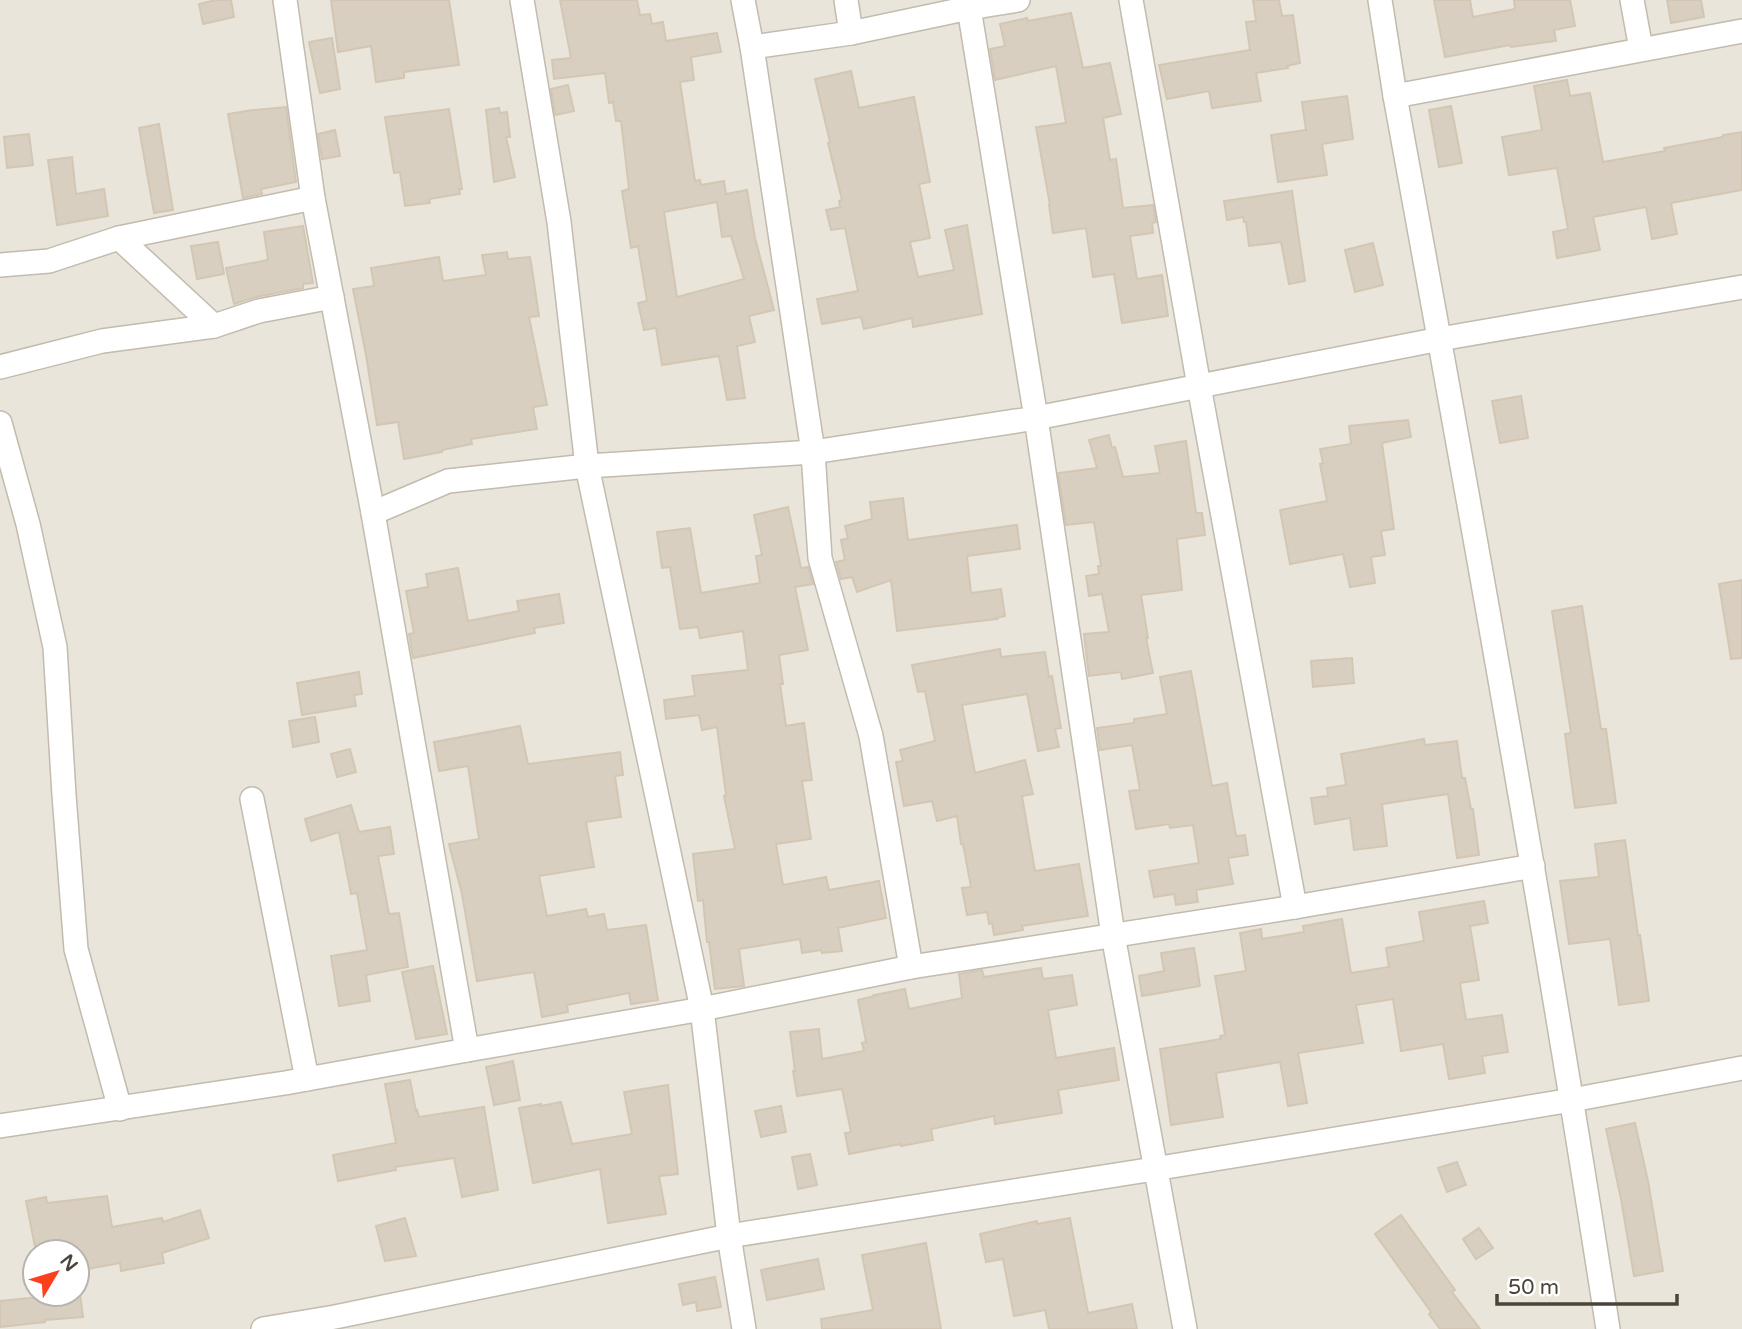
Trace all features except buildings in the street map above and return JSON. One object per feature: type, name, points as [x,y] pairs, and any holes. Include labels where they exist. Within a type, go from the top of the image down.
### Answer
[{"type":"street","points":[[285,0],[313,198],[373,513],[467,1050]]},
{"type":"street","points":[[522,0],[559,222],[587,466],[702,1009],[729,1236],[744,1329]]},
{"type":"street","points":[[743,0],[813,452],[820,558],[871,736],[911,967]]},
{"type":"street","points":[[846,0],[851,33]]},
{"type":"street","points":[[752,47],[851,33],[1018,0]]},
{"type":"street","points":[[1131,0],[1295,907]]},
{"type":"street","points":[[1380,0],[1533,866],[1608,1329]]},
{"type":"street","points":[[1632,0],[1641,49]]},
{"type":"street","points":[[969,8],[1036,418],[1113,935],[1185,1329]]},
{"type":"street","points":[[1395,96],[1742,31]]},
{"type":"street","points":[[0,265],[49,261],[119,239],[313,198]]},
{"type":"street","points":[[119,239],[214,326]]},
{"type":"street","points":[[373,513],[447,481],[587,466],[813,452],[1036,418],[1440,339],[1742,287]]},
{"type":"street","points":[[0,368],[102,341],[214,326],[259,311],[332,297]]},
{"type":"street","points":[[0,423],[28,524],[55,647],[76,949],[120,1109]]},
{"type":"street","points":[[252,799],[307,1079]]},
{"type":"street","points":[[0,1126],[307,1079],[702,1009],[911,967],[1295,907],[1533,866]]},
{"type":"street","points":[[263,1329],[729,1236],[1572,1100],[1742,1068]]},
{"type":"shaded area","points":[[0,0],[1742,0],[1742,1329],[0,1329]]}]
